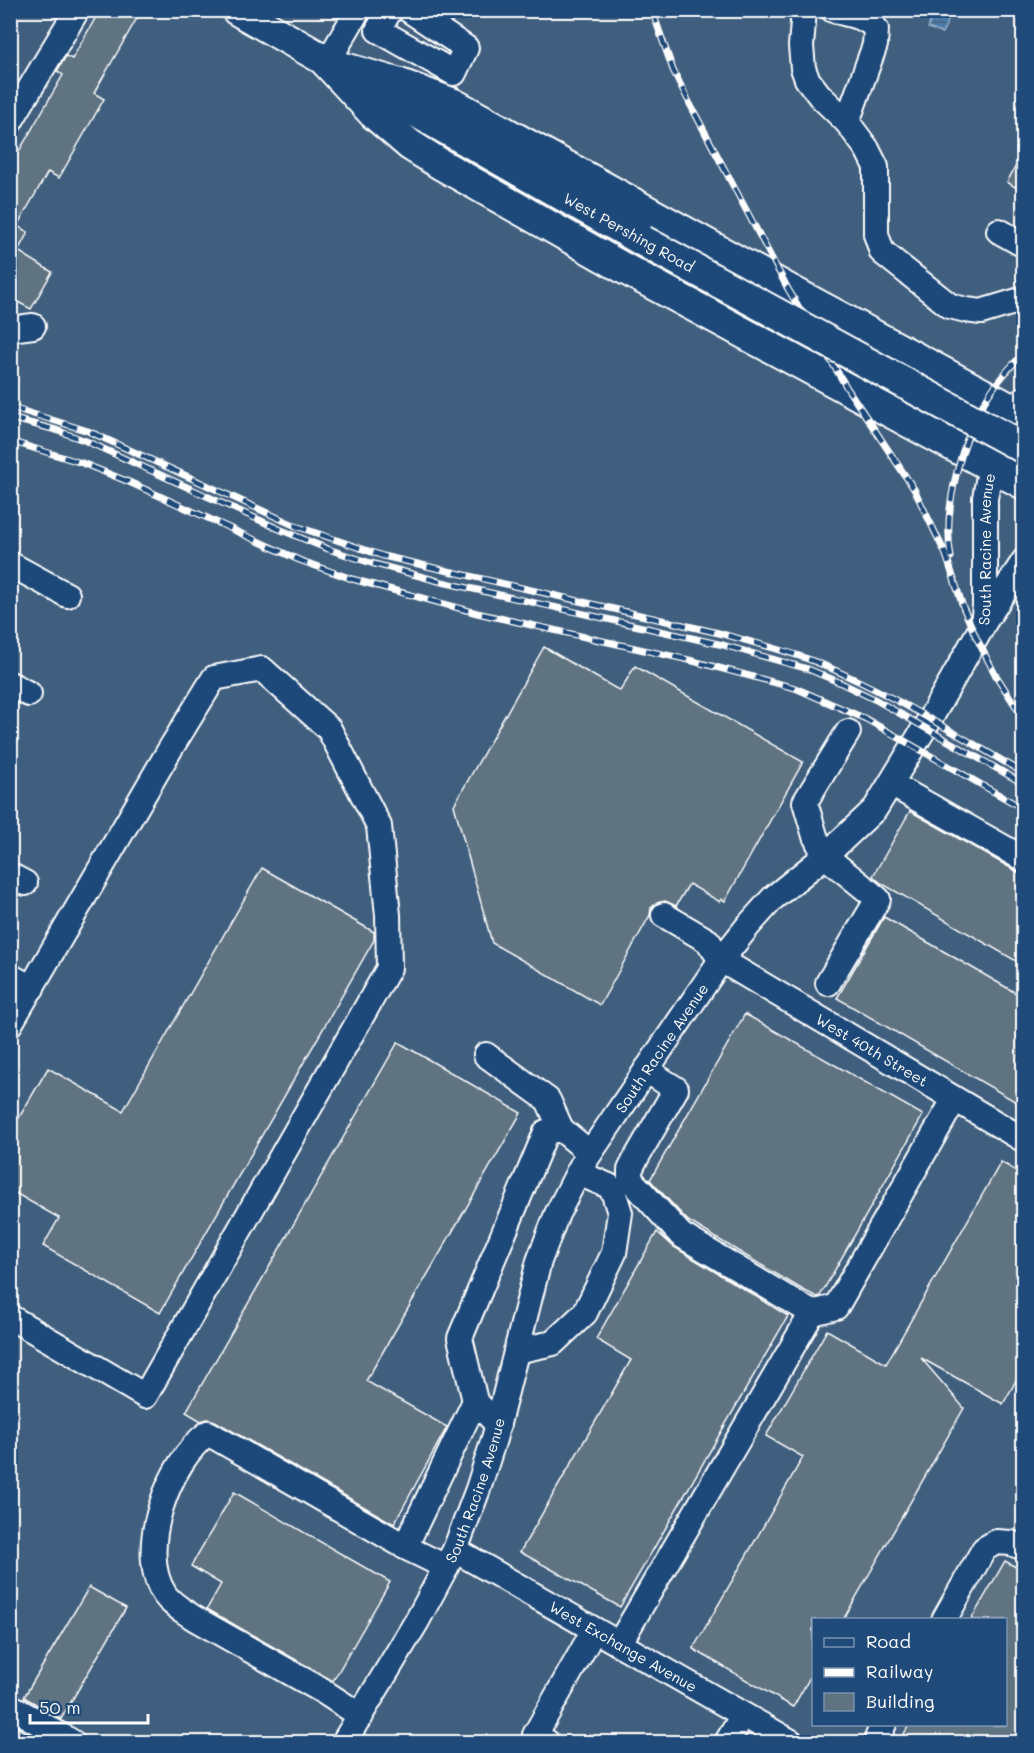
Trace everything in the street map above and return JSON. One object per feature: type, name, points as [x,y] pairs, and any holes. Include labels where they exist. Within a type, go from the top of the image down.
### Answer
[{"type":"main road","name":"West Pershing Road","points":[[237,10],[643,241],[1023,448]]},
{"type":"main road","points":[[327,63],[400,84],[454,104],[788,289],[1020,409]]},
{"type":"main road","points":[[327,63],[374,114],[410,145],[442,165],[625,269],[1023,484]]},
{"type":"street","points":[[10,122],[77,10]]},
{"type":"street","points":[[327,63],[358,10]]},
{"type":"street","points":[[390,10],[378,30],[454,73],[466,48],[408,10]]},
{"type":"street","points":[[804,10],[801,46],[803,68],[807,79],[820,96],[847,122],[867,149],[876,167],[876,234],[882,252],[950,306],[981,312],[1023,299]]},
{"type":"street","points":[[833,10],[865,19],[876,29],[875,45],[847,122]]},
{"type":"street","points":[[999,231],[1023,245]]},
{"type":"street","name":"South Racine Avenue","points":[[344,1743],[451,1559],[478,1490],[498,1425],[539,1261],[557,1214],[584,1163],[721,960],[748,926],[772,898],[825,856],[875,809],[982,625],[985,606],[985,498],[991,465],[1020,409]]},
{"type":"street","points":[[982,625],[1023,561]]},
{"type":"street","points":[[10,564],[67,595]]},
{"type":"street","points":[[10,1024],[214,678],[262,669],[329,729],[379,826],[388,915],[389,968],[145,1395],[10,1317]]},
{"type":"street","points":[[828,983],[878,899],[825,856],[815,836],[805,802],[848,732]]},
{"type":"street","points":[[891,784],[1023,859]]},
{"type":"street","name":"West 40th Street","points":[[664,915],[708,941],[721,960],[1023,1140]]},
{"type":"street","points":[[10,976],[32,988]]},
{"type":"street","points":[[486,1055],[548,1100],[561,1129],[584,1163],[609,1186],[620,1213],[614,1254],[585,1312],[553,1343],[516,1351]]},
{"type":"street","points":[[646,1070],[676,1089],[640,1150],[630,1170],[630,1179],[681,1236],[812,1313],[836,1307],[954,1100]]},
{"type":"street","points":[[609,1125],[640,1150]]},
{"type":"street","points":[[498,1425],[475,1401],[460,1338],[546,1132],[561,1129]]},
{"type":"street","points":[[619,1644],[812,1313]]},
{"type":"street","points":[[405,1547],[475,1401]]},
{"type":"street","name":"West Exchange Avenue","points":[[361,1716],[321,1690],[194,1618],[174,1604],[165,1594],[154,1565],[155,1533],[161,1503],[176,1472],[196,1441],[208,1432],[405,1547],[451,1559],[594,1630],[791,1743]]},
{"type":"street","points":[[945,1618],[984,1549],[996,1542],[1011,1543],[1023,1548]]},
{"type":"street","points":[[548,1743],[535,1735],[594,1630]]},
{"type":"street","points":[[10,1706],[72,1743]]},
{"type":"street","points":[[727,1743],[743,1715]]},
{"type":"shaded area","points":[[934,10],[928,28],[942,33],[953,11],[1023,11],[1023,1742],[11,1742],[11,11]]},
{"type":"shaded area","points":[[934,11],[953,11],[942,33],[928,28]]},
{"type":"building","points":[[100,10],[124,10],[137,18],[94,93],[104,99],[59,178],[48,172],[17,226],[28,232],[18,251],[52,272],[31,309],[10,298],[10,167],[63,75],[57,71],[66,56],[72,59]]},
{"type":"building","points":[[1023,153],[1023,192],[1007,182]]},
{"type":"building","points":[[544,647],[620,691],[635,666],[803,762],[725,901],[721,899],[720,902],[689,884],[676,906],[665,901],[657,903],[651,908],[650,915],[600,1005],[492,943],[454,805]]},
{"type":"building","points":[[910,811],[1023,875],[1023,965],[881,883],[873,876]]},
{"type":"building","points":[[262,868],[374,932],[374,940],[160,1313],[43,1246],[59,1218],[10,1190],[10,1133],[48,1068],[123,1111]]},
{"type":"building","points":[[884,917],[1023,997],[1023,1106],[837,998]]},
{"type":"building","points":[[745,1014],[923,1115],[820,1296],[817,1297],[688,1221],[650,1180]]},
{"type":"building","points":[[398,1042],[521,1113],[366,1381],[447,1427],[394,1524],[215,1421],[207,1419],[201,1421],[186,1412]]},
{"type":"building","points":[[1001,1162],[1023,1175],[1023,1368],[1003,1404],[921,1358],[964,1408],[844,1618],[812,1618],[812,1674],[793,1707],[693,1649],[803,1457],[766,1436],[827,1330],[886,1364]]},
{"type":"building","points":[[657,1232],[674,1247],[788,1316],[620,1607],[520,1552],[631,1360],[596,1339]]},
{"type":"building","points":[[234,1492],[390,1582],[333,1681],[207,1609],[221,1584],[191,1566]]},
{"type":"building","points":[[1005,1561],[1023,1571],[1023,1743],[899,1743],[908,1726],[1007,1726],[1007,1618],[972,1618]]},
{"type":"building","points":[[89,1587],[126,1608],[61,1719],[24,1697]]},
{"type":"building","points":[[10,1723],[44,1743],[10,1743]]},
{"type":"railway","points":[[652,10],[673,70],[690,104],[788,289],[847,388],[914,489],[946,555],[963,607],[976,637],[995,674],[1024,719]]},
{"type":"railway","points":[[951,557],[949,517],[962,452],[988,396],[1024,353]]},
{"type":"railway","points":[[10,407],[88,431],[296,526],[383,556],[723,634],[805,658],[896,700],[1024,773]]},
{"type":"railway","points":[[10,418],[56,430],[86,441],[279,529],[371,563],[442,582],[723,645],[808,669],[876,700],[1024,784]]},
{"type":"railway","points":[[10,441],[82,463],[129,482],[299,560],[352,579],[477,613],[689,660],[795,688],[866,719],[1024,809]]}]
